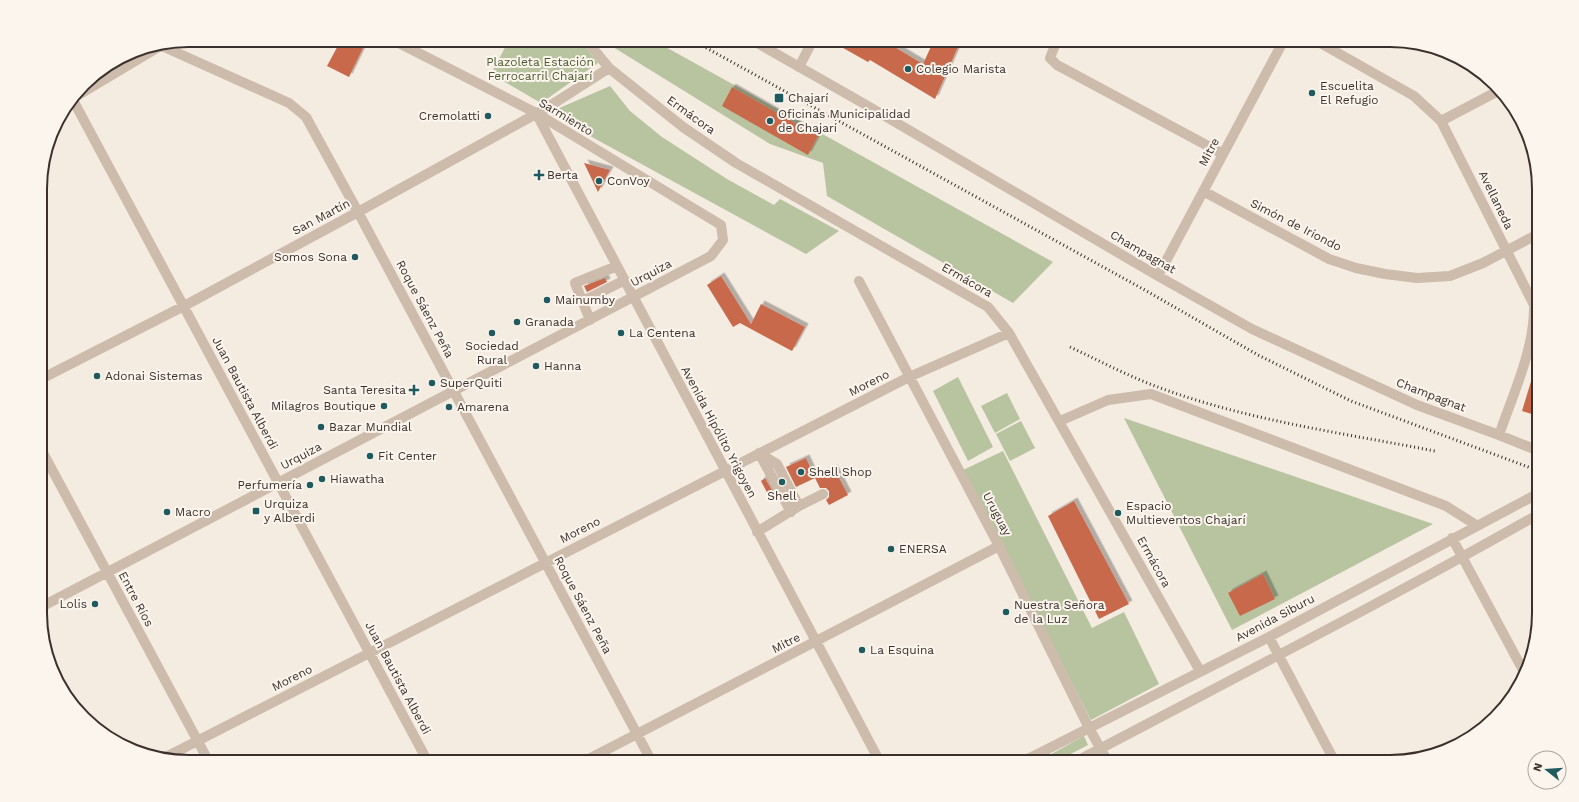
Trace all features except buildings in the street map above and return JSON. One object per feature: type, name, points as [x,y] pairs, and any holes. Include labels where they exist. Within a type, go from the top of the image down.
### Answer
[{"type":"street","name":"Sarmiento","points":[[406,47],[536,113],[721,225]]},
{"type":"street","name":"Ermácora","points":[[592,47],[609,68],[683,127],[736,163],[988,307],[1009,333],[1200,671]]},
{"type":"street","name":"Champagnat","points":[[764,47],[1252,329],[1340,371],[1417,405],[1532,449]]},
{"type":"street","points":[[799,67],[809,47]]},
{"type":"street","points":[[1054,47],[1050,58],[1056,65],[1223,154]]},
{"type":"street","name":"Mitre","points":[[1158,276],[1280,47]]},
{"type":"street","name":"Avellaneda","points":[[1327,47],[1414,96],[1441,121],[1532,302]]},
{"type":"street","name":"Roque Sáenz Peña","points":[[168,49],[288,103],[306,117],[648,755]]},
{"type":"street","points":[[85,92],[152,52]]},
{"type":"street","name":"San Martín","points":[[47,376],[184,306],[358,212],[536,113],[609,68]]},
{"type":"street","points":[[1441,121],[1495,93]]},
{"type":"street","name":"Juan Bautista Alberdi","points":[[75,104],[424,755]]},
{"type":"street","name":"Avenida Hipólito Yrigoyen","points":[[536,113],[876,755]]},
{"type":"street","name":"Simón de Iriondo","points":[[1203,191],[1329,259],[1356,268],[1384,274],[1417,278],[1450,276],[1483,263],[1532,237]]},
{"type":"street","name":"Urquiza","points":[[47,604],[711,256],[723,240],[721,225]]},
{"type":"street","points":[[590,320],[575,283],[617,266]]},
{"type":"street","points":[[582,301],[625,280]]},
{"type":"street","name":"Uruguay","points":[[859,281],[999,546],[1104,755]]},
{"type":"street","name":"Moreno","points":[[171,754],[724,470],[909,377],[1009,333]]},
{"type":"street","name":"Avellaneda","points":[[1499,435],[1532,336]]},
{"type":"street","points":[[1060,421],[1108,400],[1151,394],[1446,506],[1476,525]]},
{"type":"street","points":[[759,453],[777,464],[795,509]]},
{"type":"street","name":"Entre Ríos","points":[[47,460],[204,755]]},
{"type":"street","points":[[757,532],[823,494]]},
{"type":"street","name":"Avenida Siburu","points":[[1036,755],[1269,637],[1476,525],[1532,497]]},
{"type":"street","points":[[1088,755],[1279,656],[1464,557],[1532,518]]},
{"type":"street","points":[[1452,538],[1464,557],[1521,667]]},
{"type":"street","name":"Mitre","points":[[596,755],[999,546]]},
{"type":"street","points":[[1269,637],[1331,755]]},
{"type":"green space","name":"Plazoleta Estación Ferrocarril Chajarí","points":[[505,47],[585,47],[598,63],[541,103],[491,74]]},
{"type":"green space","points":[[613,47],[666,47],[1053,262],[1013,303],[827,196],[823,163],[770,144]]},
{"type":"green space","points":[[610,86],[630,111],[662,137],[727,179],[774,205],[780,199],[839,231],[806,254],[548,113]]},
{"type":"green space","points":[[958,377],[993,447],[968,461],[933,391]]},
{"type":"green space","points":[[1007,393],[1020,419],[995,433],[981,406]]},
{"type":"green space","points":[[1124,418],[1433,524],[1232,630]]},
{"type":"green space","points":[[1021,421],[1035,448],[1010,461],[996,434]]},
{"type":"green space","points":[[1003,451],[1092,628],[1124,612],[1159,684],[1091,720],[963,470]]},
{"type":"green space","points":[[1084,736],[1088,745],[1069,755],[1050,755]]},
{"type":"railway","points":[[705,47],[1143,289],[1258,355],[1351,401],[1532,468]]},
{"type":"railway","points":[[1070,347],[1155,386],[1224,408],[1259,417],[1435,451]]},
{"type":"place","name":"Colegio Marista","points":[[908,69]]},
{"type":"place","name":"Escuelita El Refugio","points":[[1312,93]]},
{"type":"place","name":"Chajarí","points":[[779,98]]},
{"type":"place","name":"Cremolatti","points":[[488,116]]},
{"type":"place","name":"Oficinas Municipalidad de Chajarí","points":[[770,121]]},
{"type":"place","name":"Berta","points":[[539,175]]},
{"type":"place","name":"ConVoy","points":[[599,181]]},
{"type":"place","name":"Somos Sona","points":[[355,257]]},
{"type":"place","name":"Mainumby","points":[[547,300]]},
{"type":"place","name":"Granada","points":[[517,322]]},
{"type":"place","name":"Sociedad Rural","points":[[492,333]]},
{"type":"place","name":"La Centena","points":[[621,333]]},
{"type":"place","name":"Hanna","points":[[536,366]]},
{"type":"place","name":"Adonai Sistemas","points":[[97,376]]},
{"type":"place","name":"SuperQuiti","points":[[432,383]]},
{"type":"place","name":"Santa Teresita","points":[[414,390]]},
{"type":"place","name":"Milagros Boutique","points":[[384,406]]},
{"type":"place","name":"Amarena","points":[[449,407]]},
{"type":"place","name":"Bazar Mundial","points":[[321,427]]},
{"type":"place","name":"Fit Center","points":[[370,456]]},
{"type":"place","name":"Shell Shop","points":[[801,472]]},
{"type":"place","name":"Hiawatha","points":[[322,479]]},
{"type":"place","name":"Shell","points":[[782,482]]},
{"type":"place","name":"Perfumería","points":[[310,485]]},
{"type":"place","name":"Urquiza y Alberdi","points":[[256,511]]},
{"type":"place","name":"Macro","points":[[167,512]]},
{"type":"place","name":"Espacio Multieventos Chajarí","points":[[1118,513]]},
{"type":"place","name":"ENERSA","points":[[891,549]]},
{"type":"place","name":"Lolis","points":[[95,604]]},
{"type":"place","name":"Nuestra Señora de la Luz","points":[[1006,612]]},
{"type":"place","name":"La Esquina","points":[[862,650]]}]
